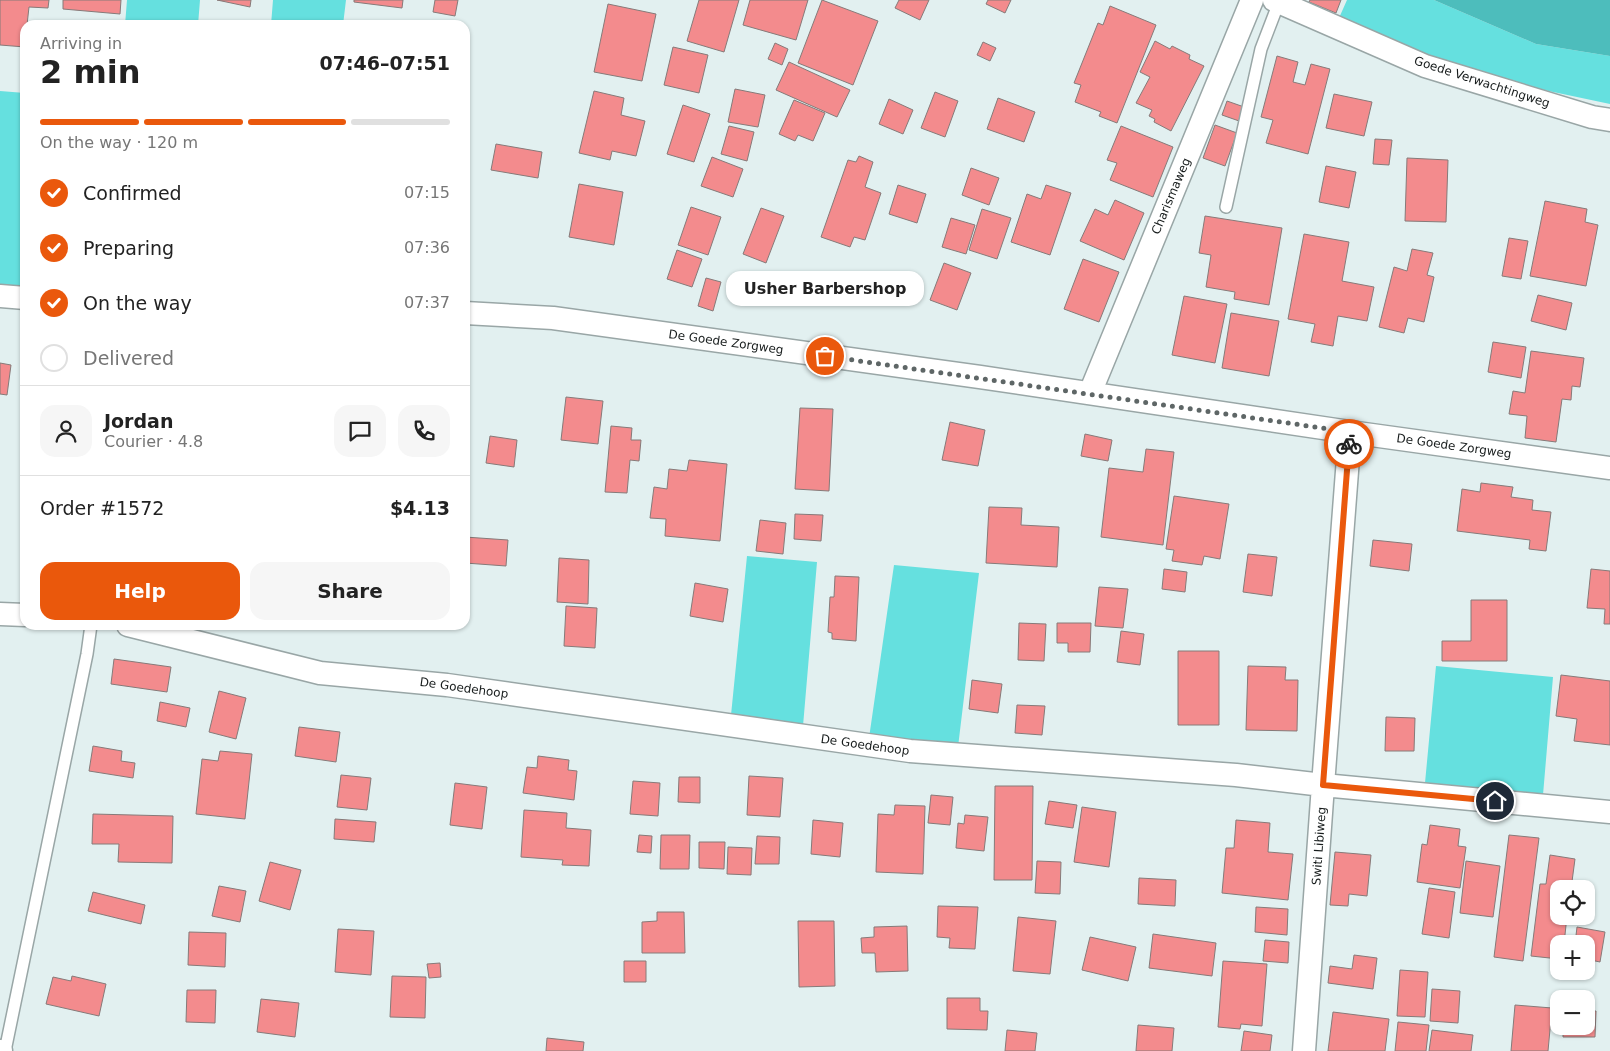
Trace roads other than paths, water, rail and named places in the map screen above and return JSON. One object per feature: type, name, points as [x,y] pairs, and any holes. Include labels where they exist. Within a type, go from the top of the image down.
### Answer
[{"type":"street","name":"Charismaweg","points":[[1090,393],[1252,0]]},
{"type":"street","name":"Goede Verwachtingweg","points":[[1276,1],[1425,66],[1592,117],[1610,120]]},
{"type":"street","points":[[0,296],[20,298]]},
{"type":"street","name":"De Goede Zorgweg","points":[[470,313],[553,318],[1610,468]]},
{"type":"street","name":"Switi Libiweg","points":[[1304,1051],[1350,432]]},
{"type":"street","points":[[0,614],[20,615]]},
{"type":"street","name":"De Goedehoop","points":[[148,630],[320,674],[447,685],[910,752],[1236,775],[1610,812]]},
{"type":"lane","points":[[1226,207],[1261,49],[1276,1]]},
{"type":"lane","points":[[5,1051],[87,654],[90,630]]},
{"type":"place","name":"Usher Barbershop","points":[[825,356]]}]
